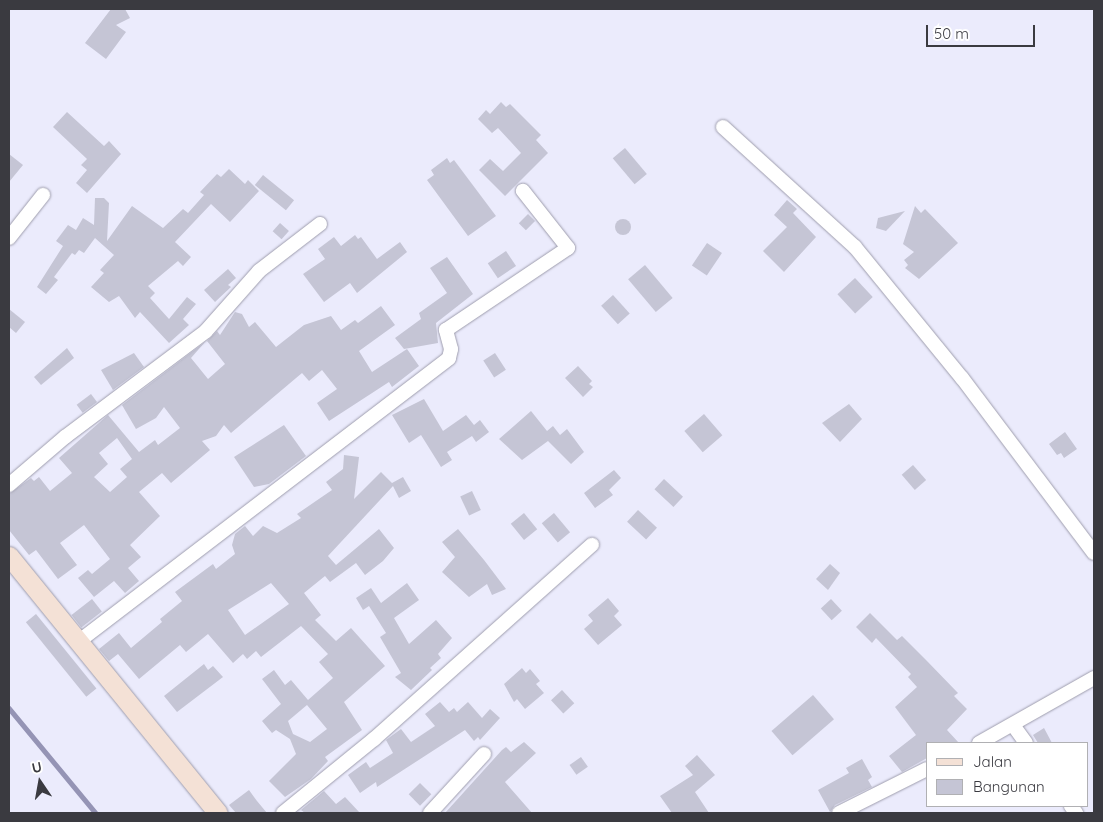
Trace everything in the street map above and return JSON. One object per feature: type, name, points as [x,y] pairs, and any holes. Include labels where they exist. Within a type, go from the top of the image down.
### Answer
[{"type":"main road","points":[[9,556],[218,813]]},
{"type":"street","points":[[723,127],[855,247],[962,378],[1094,553]]},
{"type":"street","points":[[78,642],[449,358],[451,349],[446,330],[568,248],[523,191]]},
{"type":"street","points":[[9,238],[43,195]]},
{"type":"street","points":[[9,485],[65,437],[206,331],[259,271],[320,224]]},
{"type":"street","points":[[282,813],[374,739],[592,545]]},
{"type":"street","points":[[981,742],[1094,678]]},
{"type":"street","points":[[1013,725],[1025,742]]},
{"type":"street","points":[[430,813],[484,754]]},
{"type":"street","points":[[839,813],[926,770]]},
{"type":"building","points":[[111,9],[125,9],[130,18],[116,25],[126,32],[106,59],[85,43]]},
{"type":"building","points":[[501,102],[506,107],[510,104],[541,135],[536,140],[548,153],[505,196],[479,170],[490,159],[503,171],[521,153],[498,128],[492,133],[478,119],[486,110],[490,114]]},
{"type":"building","points":[[67,112],[104,146],[109,141],[121,154],[87,193],[76,183],[87,170],[81,165],[87,159],[53,127]]},
{"type":"building","points":[[625,148],[647,174],[635,184],[613,158]]},
{"type":"building","points":[[9,154],[23,165],[9,182]]},
{"type":"building","points":[[447,158],[450,163],[454,160],[496,216],[468,236],[427,180],[434,175],[431,170]]},
{"type":"building","points":[[229,169],[245,184],[248,180],[259,191],[230,222],[211,204],[175,242],[191,257],[183,266],[178,261],[148,286],[155,293],[150,298],[169,319],[187,297],[196,304],[183,319],[189,325],[169,343],[140,312],[135,318],[119,296],[109,302],[91,287],[104,273],[100,270],[114,255],[95,238],[84,253],[79,250],[75,255],[72,253],[54,277],[58,280],[46,294],[37,287],[63,246],[56,241],[68,225],[76,230],[83,218],[94,225],[95,198],[104,198],[109,203],[107,241],[132,206],[163,228],[183,209],[188,213],[204,195],[200,192],[217,174],[221,177]]},
{"type":"building","points":[[263,175],[294,200],[286,210],[255,185]]},
{"type":"building","points":[[787,200],[797,209],[793,213],[816,237],[784,272],[763,251],[787,227],[774,215]]},
{"type":"building","points":[[915,206],[921,213],[925,209],[958,243],[919,279],[905,268],[908,265],[904,260],[914,252],[903,244]]},
{"type":"building","points":[[905,211],[886,231],[876,228],[878,218]]},
{"type":"building","points":[[528,214],[535,221],[526,230],[519,223]]},
{"type":"building","points":[[623,219],[631,227],[623,235],[615,227]]},
{"type":"building","points":[[280,223],[289,231],[282,239],[273,231]]},
{"type":"building","points":[[355,235],[358,239],[361,237],[377,259],[400,242],[407,252],[357,293],[350,283],[324,302],[303,274],[325,259],[318,249],[334,237],[341,246]]},
{"type":"building","points":[[707,243],[722,253],[707,275],[692,265]]},
{"type":"building","points":[[506,251],[516,266],[498,278],[488,263]]},
{"type":"building","points":[[447,257],[473,294],[436,323],[438,343],[404,349],[395,338],[421,319],[419,313],[447,293],[430,268]]},
{"type":"building","points":[[645,265],[673,298],[656,312],[628,279]]},
{"type":"building","points":[[228,269],[236,278],[228,285],[231,287],[215,302],[204,290]]},
{"type":"building","points":[[855,278],[873,297],[855,313],[837,294]]},
{"type":"building","points":[[613,295],[630,314],[618,324],[601,306]]},
{"type":"building","points":[[381,306],[395,325],[359,351],[372,372],[407,349],[419,366],[392,387],[389,382],[329,421],[317,403],[337,389],[322,370],[309,381],[302,373],[231,433],[224,425],[216,436],[202,441],[210,450],[171,483],[162,473],[139,492],[160,516],[130,545],[141,557],[128,568],[139,581],[125,593],[114,581],[94,597],[78,578],[88,570],[92,574],[110,559],[84,525],[60,543],[77,565],[58,579],[36,550],[29,555],[9,530],[9,494],[31,478],[34,481],[39,477],[50,491],[72,473],[59,458],[108,415],[139,452],[155,440],[158,445],[180,428],[164,407],[156,418],[136,429],[122,405],[205,342],[191,358],[208,379],[225,364],[207,341],[217,331],[220,335],[235,312],[242,314],[249,327],[255,322],[276,347],[304,325],[331,316],[341,330],[355,320],[358,323]],"holes":[[[117,438],[132,459],[120,469],[127,477],[110,492],[94,477],[108,464],[99,453]]]},
{"type":"building","points":[[9,309],[25,322],[16,333],[9,327]]},
{"type":"building","points":[[67,348],[74,358],[41,385],[34,377]]},
{"type":"building","points":[[134,353],[144,367],[113,390],[101,370]]},
{"type":"building","points":[[495,353],[506,370],[494,377],[483,361]]},
{"type":"building","points":[[578,366],[592,381],[589,384],[593,387],[583,397],[565,378]]},
{"type":"building","points":[[91,394],[97,402],[83,413],[77,405]]},
{"type":"building","points":[[424,399],[443,431],[466,415],[474,425],[480,420],[489,432],[476,442],[472,436],[447,452],[452,460],[441,467],[421,435],[409,443],[392,415]]},
{"type":"building","points":[[849,404],[862,419],[840,442],[822,423]]},
{"type":"building","points":[[531,411],[547,431],[553,426],[560,435],[567,429],[584,452],[571,464],[548,441],[522,460],[499,439]]},
{"type":"building","points":[[704,414],[722,435],[703,452],[684,431]]},
{"type":"building","points":[[284,425],[306,456],[269,484],[254,487],[234,457]]},
{"type":"building","points":[[1065,432],[1077,449],[1064,458],[1061,453],[1057,455],[1049,444]]},
{"type":"building","points":[[344,455],[359,457],[354,499],[381,472],[392,483],[403,477],[411,491],[399,498],[393,486],[328,556],[336,565],[379,529],[394,548],[383,561],[365,575],[356,563],[330,582],[325,576],[304,593],[321,615],[315,620],[336,641],[351,628],[385,666],[344,702],[362,730],[325,757],[328,761],[311,779],[285,797],[269,781],[296,754],[290,739],[276,730],[272,733],[262,721],[281,704],[262,679],[274,670],[285,685],[291,680],[308,700],[333,678],[319,662],[328,654],[301,626],[261,657],[256,651],[247,659],[243,654],[233,663],[208,634],[186,652],[180,645],[139,679],[118,654],[109,661],[99,649],[119,633],[131,648],[162,622],[160,619],[182,601],[175,592],[213,564],[216,569],[235,554],[232,545],[235,534],[245,526],[253,536],[263,526],[277,533],[301,518],[297,514],[332,490],[326,482],[343,469]],"holes":[[[271,583],[289,604],[245,635],[228,610]],[[307,705],[327,729],[310,742],[293,734],[288,721]]]},
{"type":"building","points":[[913,465],[926,480],[915,490],[902,475]]},
{"type":"building","points":[[614,470],[621,478],[609,490],[613,495],[595,508],[584,493]]},
{"type":"building","points":[[664,479],[683,497],[673,507],[654,489]]},
{"type":"building","points":[[472,491],[481,510],[469,516],[460,496]]},
{"type":"building","points":[[638,510],[657,528],[646,539],[627,522]]},
{"type":"building","points":[[524,513],[537,529],[524,540],[511,524]]},
{"type":"building","points":[[554,513],[570,532],[558,542],[542,523]]},
{"type":"building","points":[[458,529],[506,589],[492,595],[487,584],[469,597],[442,572],[455,557],[442,542]]},
{"type":"building","points":[[830,564],[840,573],[828,590],[816,579]]},
{"type":"building","points":[[407,583],[419,600],[394,618],[409,644],[436,620],[452,638],[438,654],[441,658],[430,668],[432,670],[411,690],[395,677],[401,673],[380,637],[386,633],[369,606],[363,610],[356,598],[371,588],[381,603]]},
{"type":"building","points":[[608,598],[619,611],[614,616],[622,625],[598,645],[584,629],[593,621],[588,615]]},
{"type":"building","points":[[92,599],[102,612],[81,628],[72,615]]},
{"type":"building","points":[[831,599],[842,611],[832,620],[821,609]]},
{"type":"building","points":[[870,613],[897,640],[902,636],[958,693],[954,696],[967,709],[947,730],[958,742],[926,742],[926,759],[902,772],[889,756],[916,735],[895,707],[917,687],[908,677],[911,674],[876,638],[872,643],[856,627]]},
{"type":"building","points":[[36,614],[96,689],[86,697],[26,622]]},
{"type":"building","points":[[204,664],[208,670],[213,666],[223,677],[177,712],[164,696]]},
{"type":"building","points":[[522,668],[526,673],[530,669],[540,681],[536,684],[544,693],[525,709],[517,699],[514,702],[504,684]]},
{"type":"building","points":[[562,690],[574,703],[563,713],[551,700]]},
{"type":"building","points":[[813,695],[834,719],[792,755],[771,731]]},
{"type":"building","points":[[440,702],[449,712],[454,708],[457,712],[468,702],[482,718],[490,709],[500,718],[480,740],[478,737],[474,741],[465,730],[377,787],[376,782],[360,793],[348,775],[366,762],[370,768],[393,753],[386,740],[401,729],[411,742],[435,726],[425,714]]},
{"type":"building","points":[[1044,728],[1051,742],[1037,742],[1033,735]]},
{"type":"building","points":[[524,742],[536,753],[505,782],[532,813],[445,813],[502,750],[506,747],[511,752]]},
{"type":"building","points":[[697,755],[715,775],[695,792],[709,813],[672,813],[660,796],[693,775],[685,766]]},
{"type":"building","points":[[581,757],[588,767],[576,775],[570,765]]},
{"type":"building","points":[[862,759],[872,777],[868,780],[872,787],[835,805],[830,812],[818,790],[849,773],[846,768]]},
{"type":"building","points":[[420,783],[431,794],[420,806],[409,794]]},
{"type":"building","points":[[249,790],[267,813],[236,813],[229,805]]},
{"type":"building","points":[[324,791],[336,804],[345,797],[360,813],[305,813],[301,810]]},
{"type":"waterway","points":[[9,708],[96,813]]}]
